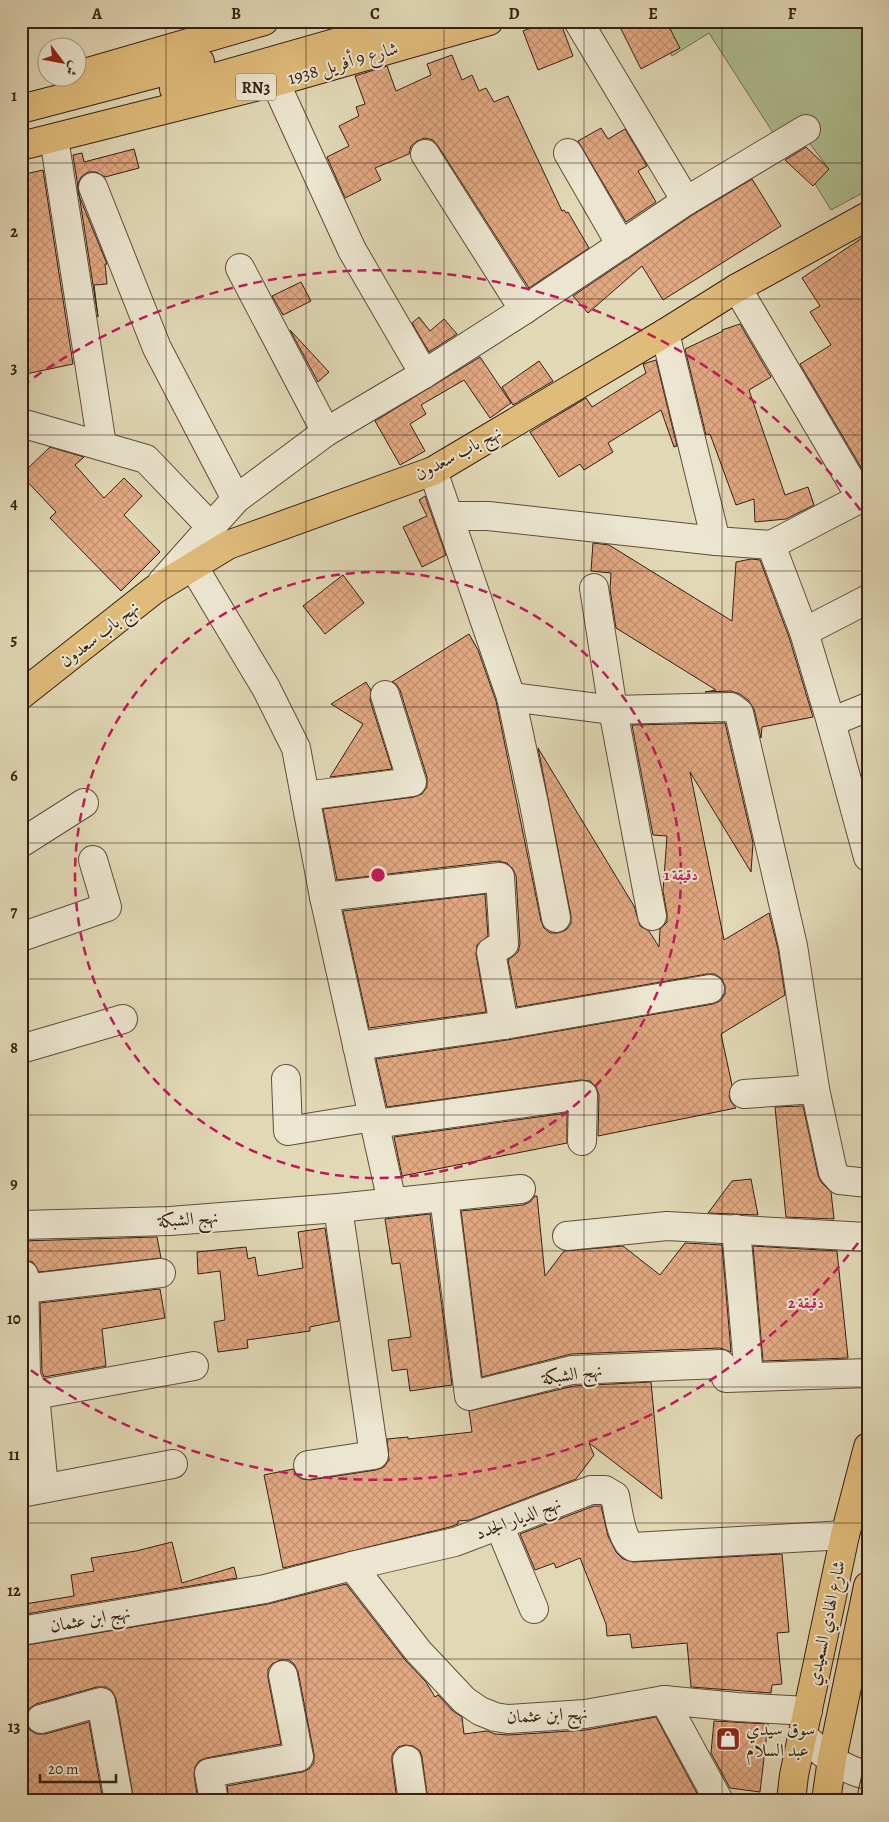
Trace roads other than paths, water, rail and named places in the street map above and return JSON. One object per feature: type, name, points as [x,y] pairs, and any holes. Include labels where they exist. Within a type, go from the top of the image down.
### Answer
[{"type":"main road","points":[[88,72],[264,21]]},
{"type":"main road","points":[[21,109],[154,75],[344,21]]},
{"type":"main road","name":"شارع 9 أفريل 1938","points":[[21,134],[412,21]]},
{"type":"main road","name":"شارع 9 أفريل 1938","points":[[21,146],[275,82],[489,21]]},
{"type":"main road","points":[[21,91],[38,86]]},
{"type":"main road","name":"نهج باب سعدون","points":[[21,695],[154,590],[228,545],[433,470],[666,333],[737,288],[867,217]]},
{"type":"main road","name":"شارع الهادي السعيدي","points":[[791,1801],[794,1775],[845,1535],[868,1447]]},
{"type":"main road","name":"شارع الهادي السعيدي","points":[[826,1801],[832,1760],[868,1586]]},
{"type":"street","points":[[578,21],[686,201]]},
{"type":"street","points":[[275,82],[352,250],[424,374]]},
{"type":"street","points":[[154,590],[236,499],[326,432],[424,374],[524,310],[686,201],[806,129]]},
{"type":"street","points":[[54,138],[102,445]]},
{"type":"street","points":[[568,153],[621,245]]},
{"type":"street","points":[[425,154],[524,310]]},
{"type":"street","points":[[92,187],[157,348],[236,499]]},
{"type":"street","points":[[240,268],[326,432]]},
{"type":"street","points":[[449,516],[488,516],[716,542],[770,545],[861,498],[860,479],[737,288]]},
{"type":"street","points":[[666,333],[716,542]]},
{"type":"street","points":[[21,422],[146,459],[211,527]]},
{"type":"street","points":[[433,470],[511,697],[556,918]]},
{"type":"street","points":[[770,545],[804,632],[868,858]]},
{"type":"street","points":[[193,566],[266,688],[296,748],[324,897],[392,1202]]},
{"type":"street","points":[[594,588],[613,710],[652,916]]},
{"type":"street","points":[[804,632],[868,599]]},
{"type":"street","points":[[305,796],[412,782],[385,695]]},
{"type":"street","points":[[511,697],[613,710],[731,707],[739,712],[793,946],[815,1089],[833,1172],[840,1180],[868,1183]]},
{"type":"street","points":[[831,722],[868,707]]},
{"type":"street","points":[[21,843],[84,803]]},
{"type":"street","points":[[21,937],[107,907],[93,860]]},
{"type":"street","points":[[324,897],[500,877],[504,944],[491,952],[504,1026]]},
{"type":"street","points":[[357,1046],[504,1026],[710,990]]},
{"type":"street","points":[[21,1049],[123,1018]]},
{"type":"street","points":[[286,1079],[288,1131],[583,1095],[582,1141]]},
{"type":"street","points":[[744,1094],[815,1089]]},
{"type":"street","name":"نهج الشبكة","points":[[21,1225],[170,1221],[338,1208],[521,1189]]},
{"type":"street","name":"نهج الشبكة","points":[[444,1197],[469,1396],[572,1370],[721,1364],[726,1378],[868,1373]]},
{"type":"street","points":[[308,1465],[374,1455],[338,1208]]},
{"type":"street","points":[[567,1236],[666,1226],[868,1237]]},
{"type":"street","points":[[736,1229],[749,1377]]},
{"type":"street","points":[[162,1272],[23,1282],[33,1490],[173,1464]]},
{"type":"street","points":[[28,1383],[194,1366]]},
{"type":"street","name":"نهج الديار الجدد","points":[[158,1607],[265,1589],[455,1542],[591,1490],[605,1490],[615,1496],[624,1535],[628,1544],[633,1547],[845,1535]]},
{"type":"street","points":[[499,1525],[534,1610]]},
{"type":"street","name":"نهج ابن عثمان","points":[[352,1566],[418,1651],[464,1700],[480,1711],[495,1717],[575,1715],[664,1700],[737,1707],[805,1723]]},
{"type":"street","name":"نهج ابن عثمان","points":[[21,1631],[158,1607]]},
{"type":"street","points":[[214,1801],[209,1773],[299,1757],[282,1675]]},
{"type":"street","points":[[664,1700],[719,1801]]},
{"type":"street","points":[[41,1720],[101,1702],[117,1800]]},
{"type":"street","points":[[805,1723],[814,1748],[832,1760],[861,1774],[868,1775]]},
{"type":"street","points":[[407,1760],[413,1801]]},
{"type":"tram line","points":[[856,1801],[868,1748]]},
{"type":"place","name":"سوق سيدي عبد السلام","points":[[728,1739]]}]
